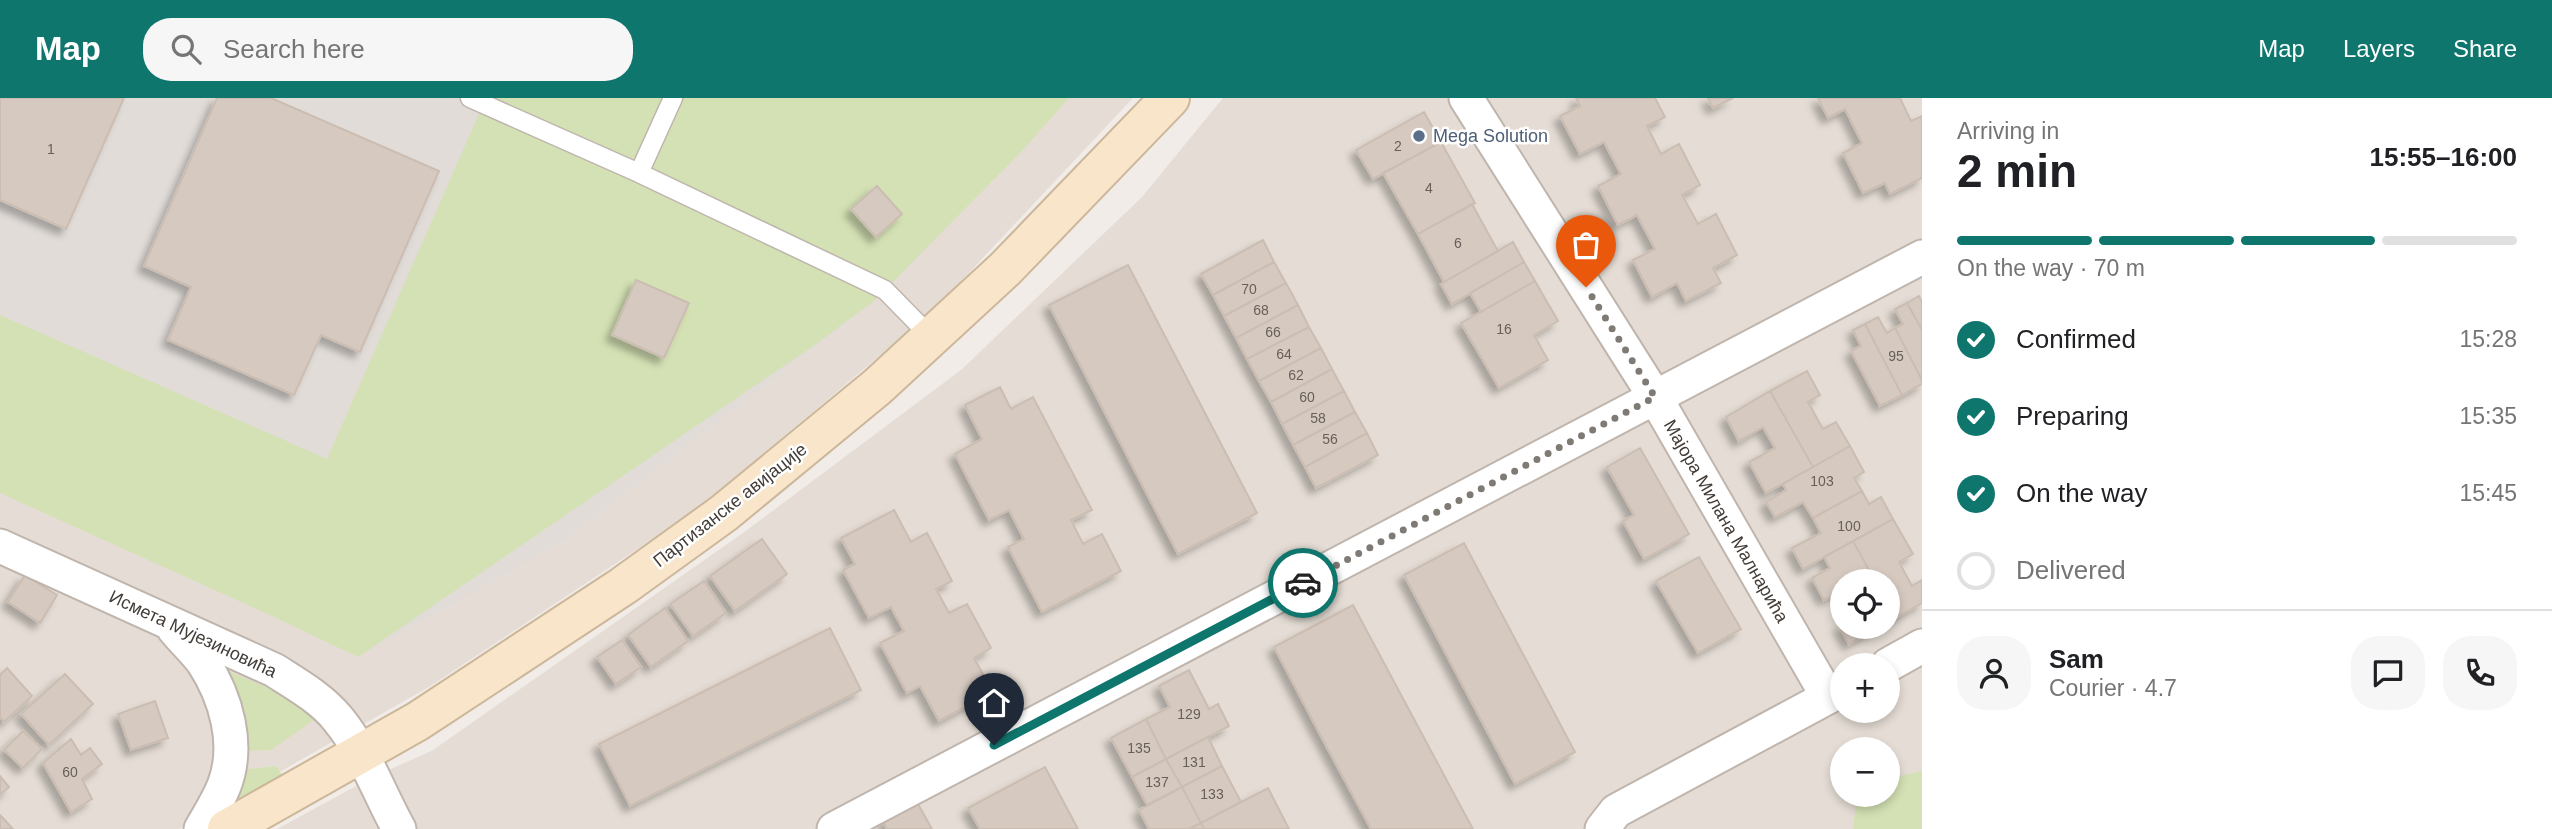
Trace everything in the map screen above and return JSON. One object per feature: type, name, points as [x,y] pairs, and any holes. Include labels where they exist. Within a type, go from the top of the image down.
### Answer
[{"type":"street","name":"Партизанске авијације","points":[[236,826],[362,755],[470,688],[676,549],[828,429],[931,337],[1028,246],[1170,98]]},
{"type":"street","name":"Мајора Милана Малнарића","points":[[1480,102],[1830,685]]},
{"type":"street","points":[[834,829],[1922,257]]},
{"type":"street","name":"Исмета Мујезиновића","points":[[0,546],[274,670],[310,693],[338,719],[362,755],[399,829]]},
{"type":"street","points":[[165,619],[202,661],[224,700],[228,721],[229,763],[225,783],[201,829]]},
{"type":"street","points":[[1900,658],[1922,646]]},
{"type":"street","points":[[1602,829],[1616,811],[1830,696]]},
{"type":"lane","points":[[470,98],[639,173],[885,290],[931,337]]},
{"type":"lane","points":[[639,173],[673,98]]},
{"type":"shaded area","points":[[0,98],[1133,98],[935,309],[698,509],[429,687],[179,829],[0,829]]},
{"type":"shaded area","points":[[0,98],[1069,98],[1020,153],[875,300],[561,543],[358,657],[0,493]]},
{"type":"shaded area","points":[[1223,98],[1922,98],[1922,829],[277,829],[371,778],[433,750],[743,533],[961,370],[1142,197]]},
{"type":"green space","points":[[486,98],[1069,98],[1020,153],[875,300],[816,344],[358,657],[0,493],[0,315],[327,459]]},
{"type":"green space","points":[[226,670],[289,697],[314,720],[271,750],[241,751]]},
{"type":"green space","points":[[276,766],[286,780],[229,809],[240,770]]},
{"type":"green space","points":[[1922,771],[1922,829],[1853,829],[1856,807],[1900,807],[1900,776]]},
{"type":"building","points":[[0,98],[124,98],[66,229],[0,200]]},
{"type":"building","points":[[217,98],[271,98],[439,171],[360,352],[321,335],[294,395],[168,340],[191,287],[144,266]]},
{"type":"building","points":[[1576,98],[1655,98],[1665,117],[1647,126],[1661,154],[1679,144],[1700,185],[1682,195],[1698,224],[1716,214],[1737,255],[1713,268],[1721,283],[1686,301],[1677,283],[1652,297],[1633,260],[1655,249],[1637,215],[1618,225],[1598,186],[1621,174],[1604,142],[1580,154],[1560,116],[1580,106]]},
{"type":"building","points":[[1708,98],[1733,98],[1713,108]]},
{"type":"building","points":[[1818,98],[1900,98],[1911,121],[1922,116],[1922,178],[1890,194],[1885,183],[1863,193],[1843,153],[1862,143],[1845,109],[1828,118]]},
{"type":"building","points":[[1424,112],[1441,142],[1373,179],[1356,150]]},
{"type":"building","points":[[1441,142],[1475,203],[1418,234],[1383,173]]},
{"type":"building","points":[[877,186],[902,214],[876,237],[851,209]]},
{"type":"building","points":[[1472,204],[1498,251],[1444,282],[1418,234]]},
{"type":"building","points":[[1263,240],[1274,262],[1213,295],[1201,274]]},
{"type":"building","points":[[1513,242],[1524,262],[1452,304],[1441,284]]},
{"type":"building","points":[[1274,262],[1286,283],[1224,316],[1213,295]]},
{"type":"building","points":[[1524,262],[1535,281],[1481,312],[1470,293]]},
{"type":"building","points":[[1128,265],[1257,513],[1178,554],[1049,305]]},
{"type":"building","points":[[636,280],[689,303],[664,358],[612,335]]},
{"type":"building","points":[[1535,281],[1558,321],[1534,335],[1548,360],[1499,388],[1461,323]]},
{"type":"building","points":[[1286,283],[1298,305],[1236,338],[1224,316]]},
{"type":"building","points":[[1919,296],[1922,302],[1922,330],[1907,303]]},
{"type":"building","points":[[1907,303],[1922,330],[1922,380],[1895,328],[1903,324],[1895,309]]},
{"type":"building","points":[[1298,305],[1309,327],[1247,359],[1236,338]]},
{"type":"building","points":[[1878,317],[1887,333],[1895,328],[1922,380],[1922,384],[1902,395],[1865,324]]},
{"type":"building","points":[[1865,324],[1902,395],[1880,406],[1851,351],[1861,346],[1853,330]]},
{"type":"building","points":[[1309,327],[1321,348],[1259,381],[1247,359]]},
{"type":"building","points":[[1321,348],[1332,369],[1271,402],[1259,381]]},
{"type":"building","points":[[1332,369],[1344,391],[1282,424],[1271,402]]},
{"type":"building","points":[[1807,371],[1820,395],[1808,402],[1823,429],[1836,422],[1850,446],[1813,467],[1770,391]]},
{"type":"building","points":[[1000,387],[1011,409],[1033,397],[1092,510],[1071,520],[1083,544],[1102,534],[1121,571],[1042,612],[1008,547],[1024,539],[1009,510],[989,520],[955,454],[982,439],[965,405]]},
{"type":"building","points":[[1344,391],[1355,412],[1293,445],[1282,424]]},
{"type":"building","points":[[1770,391],[1813,467],[1766,493],[1749,462],[1775,448],[1763,427],[1739,441],[1726,417]]},
{"type":"building","points":[[1355,412],[1367,433],[1305,467],[1293,445]]},
{"type":"building","points":[[1367,433],[1378,455],[1316,488],[1305,467]]},
{"type":"building","points":[[1850,446],[1864,472],[1854,478],[1862,491],[1813,518],[1803,502],[1775,517],[1766,502],[1786,490],[1783,484]]},
{"type":"building","points":[[1640,448],[1689,534],[1644,559],[1623,521],[1634,515],[1607,467]]},
{"type":"building","points":[[1862,491],[1869,504],[1881,497],[1893,519],[1803,569],[1792,548],[1821,533],[1813,518]]},
{"type":"building","points":[[894,510],[911,542],[927,533],[952,581],[936,589],[949,613],[967,604],[991,648],[974,658],[993,692],[939,721],[920,686],[907,693],[880,643],[904,631],[891,607],[869,618],[843,570],[855,564],[841,538]]},
{"type":"building","points":[[1893,519],[1913,554],[1899,562],[1912,586],[1922,580],[1922,603],[1900,615],[1900,569],[1868,569],[1853,541]]},
{"type":"building","points":[[762,539],[787,574],[735,611],[710,576]]},
{"type":"building","points":[[1853,541],[1868,569],[1830,569],[1830,597],[1824,600],[1812,578],[1830,568],[1824,557]]},
{"type":"building","points":[[1464,543],[1575,752],[1515,784],[1404,575]]},
{"type":"building","points":[[1699,557],[1741,629],[1698,653],[1656,581]]},
{"type":"building","points":[[25,575],[57,595],[40,623],[8,602]]},
{"type":"building","points":[[704,581],[726,613],[693,636],[670,604]]},
{"type":"building","points":[[1353,605],[1473,829],[1371,829],[1324,742],[1274,647]]},
{"type":"building","points":[[665,608],[688,641],[651,667],[628,635]]},
{"type":"building","points":[[830,628],[861,690],[630,806],[599,744]]},
{"type":"building","points":[[622,640],[641,667],[616,684],[597,657]]},
{"type":"building","points":[[7,668],[32,696],[4,722],[0,717],[0,675]]},
{"type":"building","points":[[1189,670],[1209,709],[1218,704],[1229,726],[1166,759],[1146,719],[1170,707],[1159,686]]},
{"type":"building","points":[[65,674],[93,704],[49,745],[21,714]]},
{"type":"building","points":[[155,701],[168,738],[131,750],[118,714]]},
{"type":"building","points":[[1146,719],[1166,759],[1132,777],[1111,738]]},
{"type":"building","points":[[23,731],[42,749],[23,768],[4,750]]},
{"type":"building","points":[[1208,737],[1222,766],[1182,787],[1166,759]]},
{"type":"building","points":[[71,739],[81,755],[90,748],[102,764],[82,779],[92,799],[71,812],[43,763]]},
{"type":"building","points":[[1166,759],[1182,787],[1147,805],[1132,777]]},
{"type":"building","points":[[1222,766],[1241,802],[1201,823],[1182,787]]},
{"type":"building","points":[[1045,767],[1078,829],[980,829],[968,808]]},
{"type":"building","points":[[0,776],[9,787],[0,795]]},
{"type":"building","points":[[1182,787],[1201,823],[1189,829],[1149,829],[1139,810]]},
{"type":"building","points":[[1268,788],[1289,829],[1204,829],[1201,823]]},
{"type":"building","points":[[918,804],[932,829],[887,829],[883,822]]},
{"type":"building","points":[[0,815],[13,829],[0,829]]},
{"type":"building","points":[[1201,823],[1204,829],[1189,829]]},
{"type":"way so far","points":[[1303,583],[1655,397],[1586,287]]},
{"type":"place","name":"Mega Solution","points":[[1419,136]]},
{"type":"route","points":[[994,745],[1303,583]]}]
